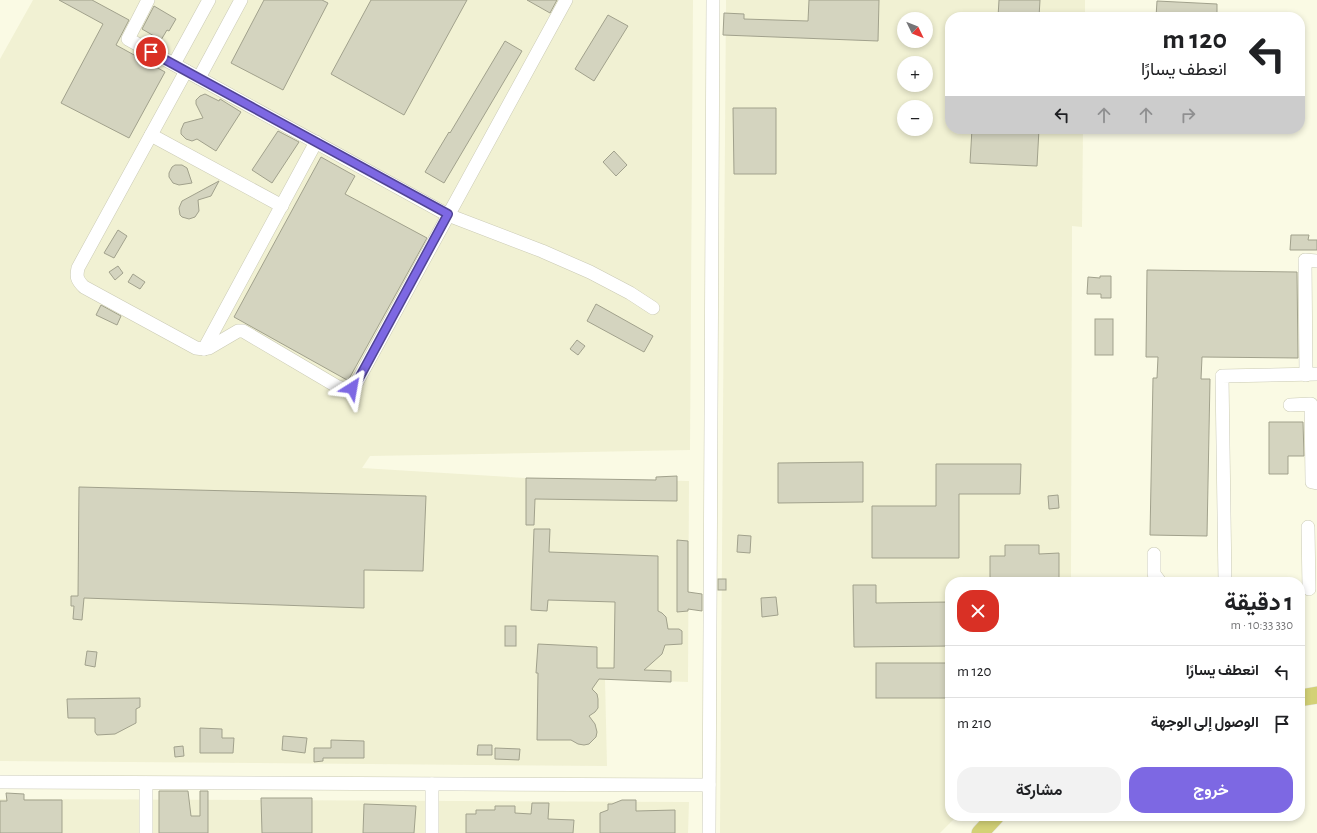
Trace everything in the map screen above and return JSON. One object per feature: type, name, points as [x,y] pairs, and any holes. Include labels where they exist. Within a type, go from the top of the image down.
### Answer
[{"type":"main road","points":[[1305,697],[1317,695]]},
{"type":"main road","points":[[980,833],[991,821]]},
{"type":"street","points":[[148,0],[128,39],[448,214],[542,251],[590,272],[630,293],[653,308]]},
{"type":"street","points":[[174,64],[209,0]]},
{"type":"street","points":[[199,78],[241,0]]},
{"type":"street","points":[[186,71],[78,268],[76,276],[84,287],[196,348],[210,348],[238,331],[243,331],[338,388],[345,390],[352,388],[357,382],[566,0]]},
{"type":"street","points":[[709,833],[713,0]]},
{"type":"street","points":[[151,135],[282,206]]},
{"type":"street","points":[[204,349],[316,142]]},
{"type":"street","points":[[1225,577],[1222,376],[1312,375],[1305,260],[1317,261]]},
{"type":"street","points":[[1290,405],[1311,404],[1312,482],[1317,483]]},
{"type":"street","points":[[1308,528],[1309,589]]},
{"type":"street","points":[[1154,554],[1154,574],[1156,577]]},
{"type":"street","points":[[0,782],[709,785]]},
{"type":"street","points":[[146,783],[146,833]]},
{"type":"street","points":[[432,784],[432,833]]},
{"type":"shaded area","points":[[33,0],[693,0],[690,450],[370,456],[362,468],[526,478],[689,481],[688,682],[605,679],[607,766],[0,761],[0,59]]},
{"type":"shaded area","points":[[726,0],[1085,0],[1085,12],[945,12],[945,134],[1083,134],[1082,227],[1072,226],[1071,577],[945,577],[945,821],[952,821],[940,833],[720,833]]},
{"type":"shaded area","points":[[0,799],[689,802],[688,833],[0,833]]},
{"type":"building","points":[[59,0],[92,0],[129,20],[116,45],[165,72],[129,138],[61,103],[103,24]]},
{"type":"building","points":[[264,0],[322,0],[328,3],[283,90],[231,63]]},
{"type":"building","points":[[371,0],[467,0],[404,115],[331,74]]},
{"type":"building","points":[[527,0],[557,0],[550,13]]},
{"type":"building","points":[[809,0],[879,0],[878,41],[723,35],[724,13],[744,14],[744,19],[808,21]]},
{"type":"building","points":[[999,0],[1040,0],[1039,12],[998,12]]},
{"type":"building","points":[[1157,1],[1217,4],[1217,12],[1156,12]]},
{"type":"building","points":[[154,6],[176,19],[169,31],[167,30],[161,40],[142,29]]},
{"type":"building","points":[[608,15],[628,26],[594,81],[575,69]]},
{"type":"building","points":[[505,41],[522,51],[444,183],[425,172]]},
{"type":"building","points":[[205,94],[219,101],[220,99],[241,112],[216,151],[197,139],[192,141],[186,139],[181,134],[184,123],[203,118],[196,104],[196,100]]},
{"type":"building","points":[[733,108],[776,108],[776,174],[734,174]]},
{"type":"building","points":[[278,131],[299,142],[272,183],[252,170]]},
{"type":"building","points":[[972,134],[1039,134],[1037,166],[970,163]]},
{"type":"building","points":[[614,151],[627,165],[616,176],[603,162]]},
{"type":"building","points":[[321,157],[355,176],[345,194],[427,238],[347,380],[234,317]]},
{"type":"building","points":[[175,165],[182,165],[187,168],[192,183],[179,185],[173,183],[169,177],[169,173]]},
{"type":"building","points":[[219,181],[211,196],[198,200],[199,211],[195,217],[189,219],[180,215],[179,208],[182,201]]},
{"type":"building","points":[[118,230],[127,236],[114,258],[104,253]]},
{"type":"building","points":[[1291,235],[1309,235],[1308,240],[1317,240],[1317,250],[1290,250]]},
{"type":"building","points":[[118,266],[123,273],[115,280],[109,272]]},
{"type":"building","points":[[1147,270],[1297,272],[1298,358],[1202,357],[1201,379],[1210,379],[1207,536],[1150,535],[1153,378],[1157,378],[1158,357],[1146,357]]},
{"type":"building","points":[[133,274],[145,282],[140,289],[128,282]]},
{"type":"building","points":[[1100,276],[1111,276],[1111,298],[1101,298],[1101,294],[1087,294],[1088,277],[1100,278]]},
{"type":"building","points":[[596,304],[653,336],[644,352],[587,321]]},
{"type":"building","points":[[101,305],[121,316],[117,325],[96,315]]},
{"type":"building","points":[[1095,319],[1113,319],[1113,355],[1095,355]]},
{"type":"building","points":[[577,340],[585,346],[578,355],[570,349]]},
{"type":"building","points":[[1269,422],[1303,422],[1304,456],[1288,456],[1288,474],[1269,474]]},
{"type":"building","points":[[863,462],[863,502],[778,503],[778,463]]},
{"type":"building","points":[[936,464],[1021,464],[1020,494],[959,494],[959,558],[872,558],[872,506],[936,506]]},
{"type":"building","points":[[677,476],[677,501],[535,499],[534,525],[526,525],[526,478],[656,480],[656,477]]},
{"type":"building","points":[[79,487],[426,496],[423,571],[364,570],[364,608],[84,598],[82,620],[73,619],[74,606],[71,606],[71,596],[78,596]]},
{"type":"building","points":[[1058,495],[1059,508],[1049,509],[1048,496]]},
{"type":"building","points":[[534,529],[550,529],[549,552],[658,556],[658,611],[666,617],[668,629],[679,629],[682,631],[682,644],[665,645],[662,654],[644,670],[671,671],[671,682],[599,679],[592,689],[597,694],[598,708],[589,716],[595,724],[597,732],[596,737],[589,744],[578,744],[571,740],[537,740],[538,673],[536,673],[538,644],[597,647],[597,668],[614,668],[615,602],[548,600],[547,611],[531,610]]},
{"type":"building","points":[[738,535],[751,536],[750,553],[737,552]]},
{"type":"building","points":[[677,540],[688,541],[688,592],[702,594],[702,611],[688,609],[688,611],[677,612]]},
{"type":"building","points":[[1005,545],[1039,545],[1039,554],[1059,553],[1059,577],[990,577],[990,556],[1005,556]]},
{"type":"building","points":[[718,579],[726,579],[726,590],[718,590]]},
{"type":"building","points":[[853,585],[876,585],[876,603],[945,602],[945,646],[854,647]]},
{"type":"building","points":[[776,597],[778,615],[762,617],[761,598]]},
{"type":"building","points":[[505,626],[516,626],[516,646],[505,646]]},
{"type":"building","points":[[87,651],[97,652],[95,667],[85,665]]},
{"type":"building","points":[[876,663],[945,663],[945,698],[876,698]]},
{"type":"building","points":[[140,698],[140,707],[136,709],[136,723],[115,734],[97,735],[95,732],[95,718],[68,718],[67,699]]},
{"type":"building","points":[[200,728],[222,729],[222,738],[234,738],[233,753],[200,753]]},
{"type":"building","points":[[283,736],[307,738],[305,753],[282,750]]},
{"type":"building","points":[[331,740],[364,741],[364,758],[323,758],[323,761],[314,762],[314,748],[331,748]]},
{"type":"building","points":[[478,745],[492,745],[492,755],[477,755]]},
{"type":"building","points":[[183,746],[184,756],[175,757],[174,747]]},
{"type":"building","points":[[495,748],[520,749],[519,760],[495,759]]},
{"type":"building","points":[[159,791],[188,791],[191,816],[200,816],[200,791],[208,791],[208,833],[159,833]]},
{"type":"building","points":[[6,793],[24,794],[24,800],[62,800],[62,833],[0,833],[0,801],[7,801]]},
{"type":"building","points":[[261,798],[312,798],[312,833],[262,833]]},
{"type":"building","points":[[622,800],[636,800],[636,811],[675,810],[675,833],[600,833],[600,813],[608,810],[608,804]]},
{"type":"building","points":[[532,803],[549,803],[548,819],[574,820],[573,833],[466,833],[466,814],[476,814],[476,810],[495,810],[495,806],[515,806],[515,813],[531,814]]},
{"type":"building","points":[[364,804],[416,806],[414,833],[363,833]]},
{"type":"route","points":[[151,52],[448,214],[357,382],[352,388]]}]
